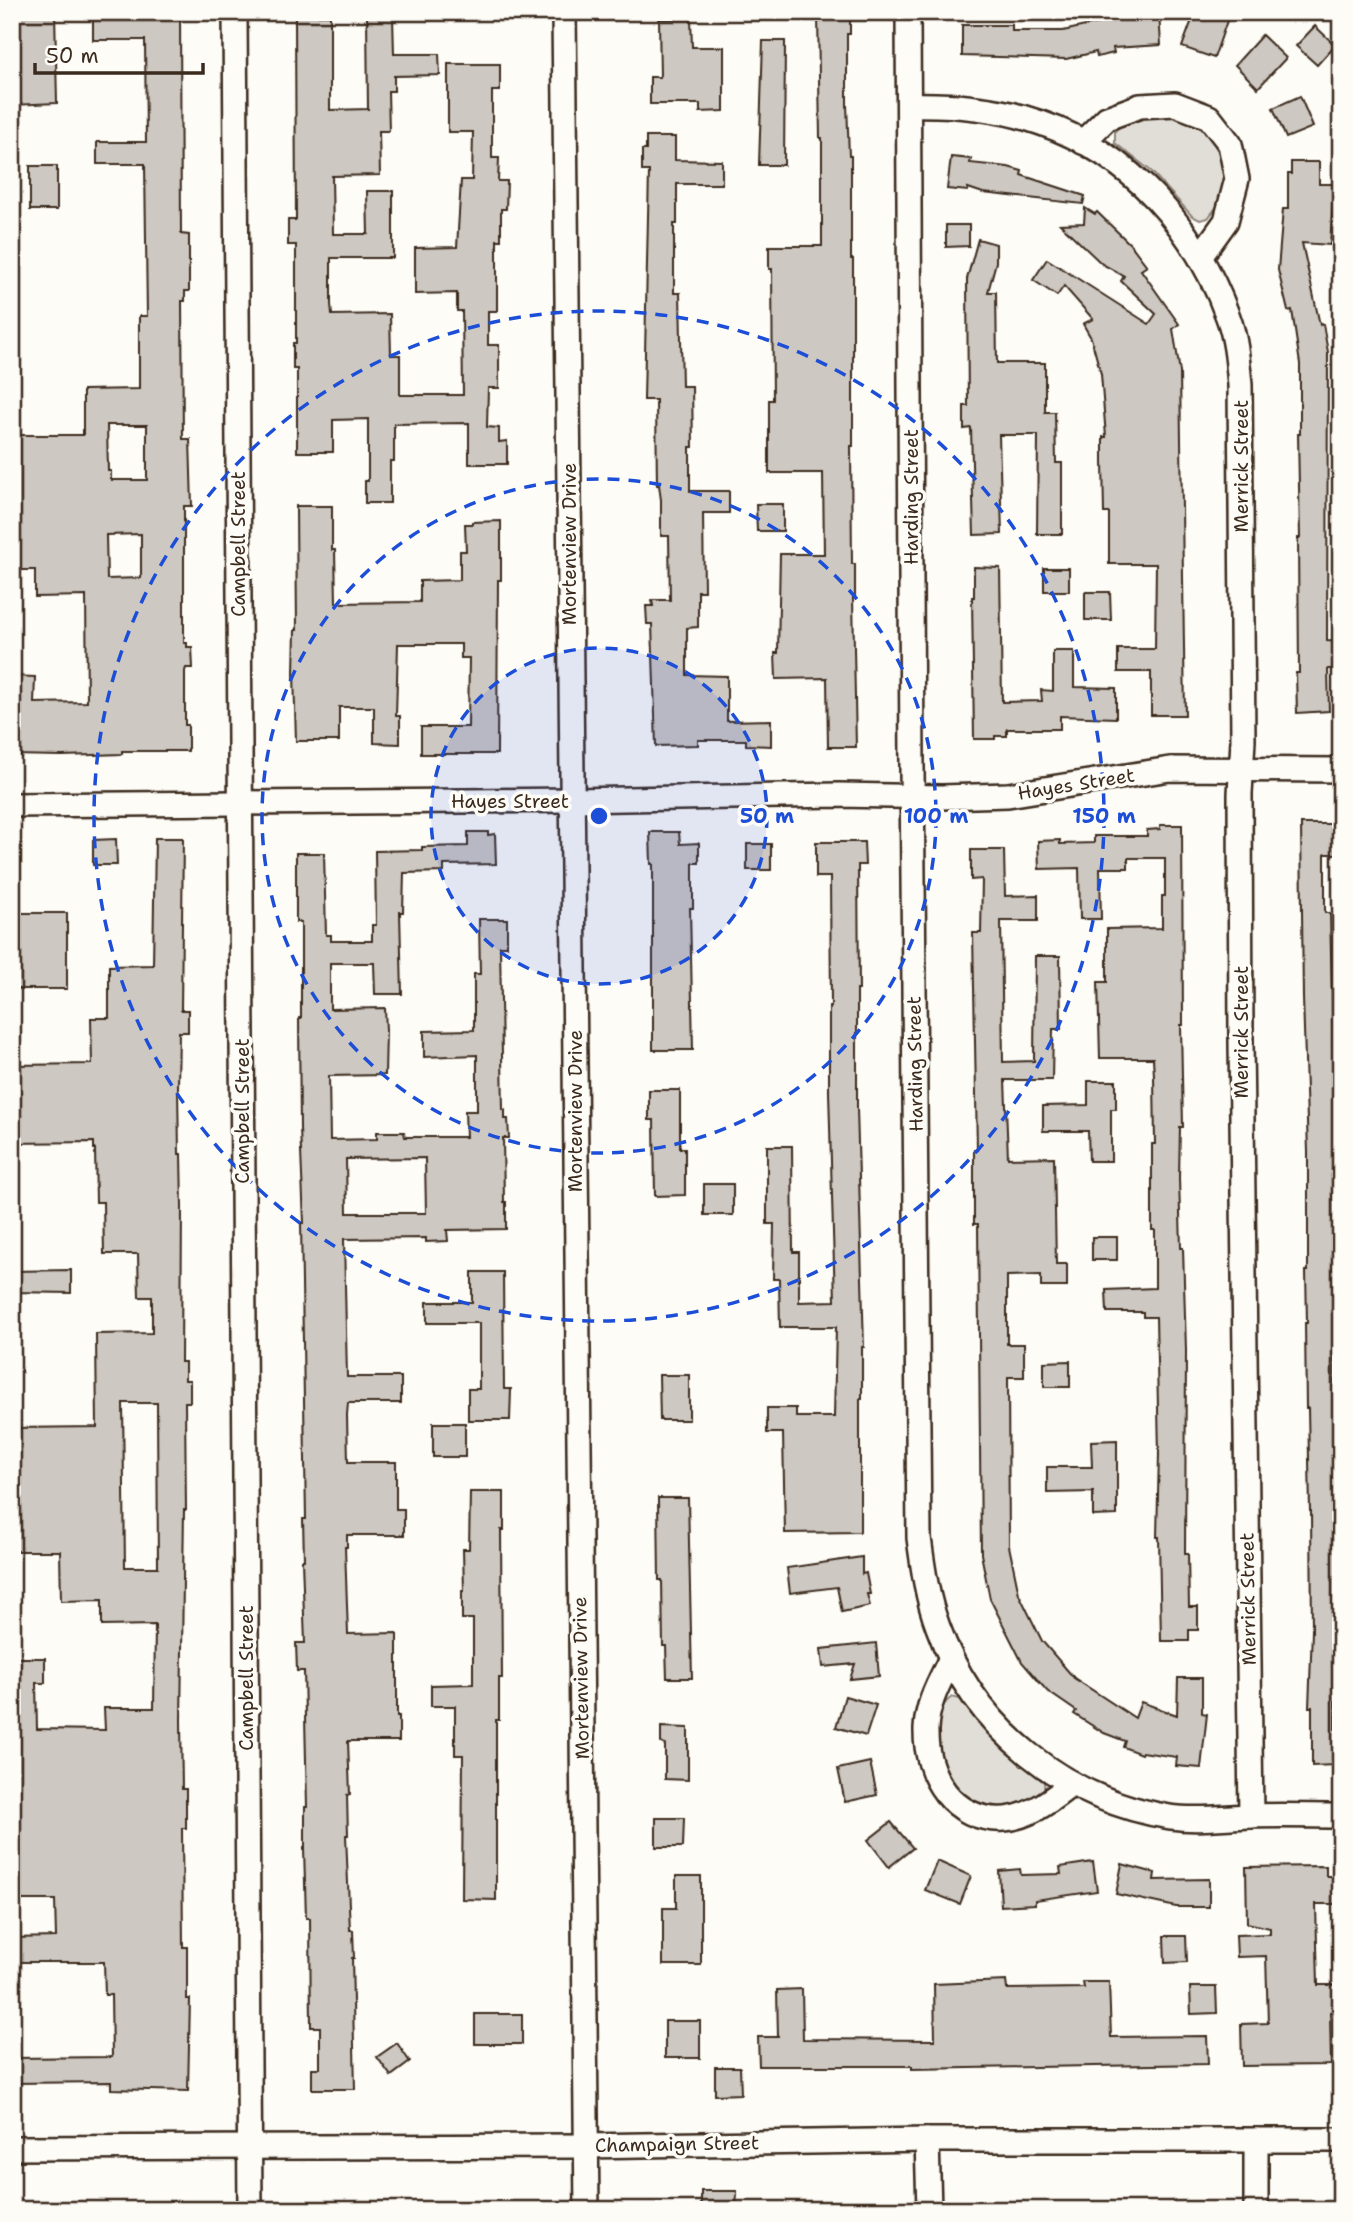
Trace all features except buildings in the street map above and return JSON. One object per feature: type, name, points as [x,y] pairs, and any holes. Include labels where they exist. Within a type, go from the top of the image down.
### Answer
[{"type":"street","name":"Campbell Street","points":[[235,12],[250,2210]]},
{"type":"street","name":"Mortenview Drive","points":[[564,12],[587,2210]]},
{"type":"street","name":"Harding Street","points":[[908,12],[919,1538],[926,1587],[937,1627],[951,1658],[984,1710],[1026,1754],[1072,1784],[1107,1801],[1172,1817],[1207,1819],[1341,1816]]},
{"type":"street","name":"Merrick Street","points":[[909,105],[935,104],[979,108],[1015,115],[1042,123],[1083,142],[1119,164],[1146,187],[1172,215],[1200,257],[1228,318],[1240,385],[1243,740],[1241,1028],[1251,1816]]},
{"type":"street","points":[[1083,142],[1107,118],[1140,106],[1175,104],[1209,117],[1230,144],[1237,180],[1226,221],[1200,257]]},
{"type":"street","name":"Hayes Street","points":[[12,805],[1008,795],[1170,769],[1341,770]]},
{"type":"street","points":[[951,1658],[933,1694],[926,1727],[928,1759],[940,1786],[957,1806],[980,1817],[1006,1819],[1038,1809],[1072,1784]]},
{"type":"street","points":[[928,2140],[929,2210]]},
{"type":"street","name":"Champaign Street","points":[[12,2148],[586,2146],[928,2140],[1341,2140]]},
{"type":"street","points":[[1256,2140],[1256,2210]]},
{"type":"shaded area","points":[[1144,113],[1183,116],[1203,130],[1218,151],[1224,188],[1221,200],[1208,218],[1200,220],[1192,216],[1151,171],[1115,143],[1115,131],[1126,121]]},
{"type":"shaded area","points":[[952,1697],[960,1699],[985,1730],[1044,1782],[1045,1793],[1023,1805],[997,1810],[972,1806],[951,1791],[936,1751],[934,1734],[941,1710]]}]
